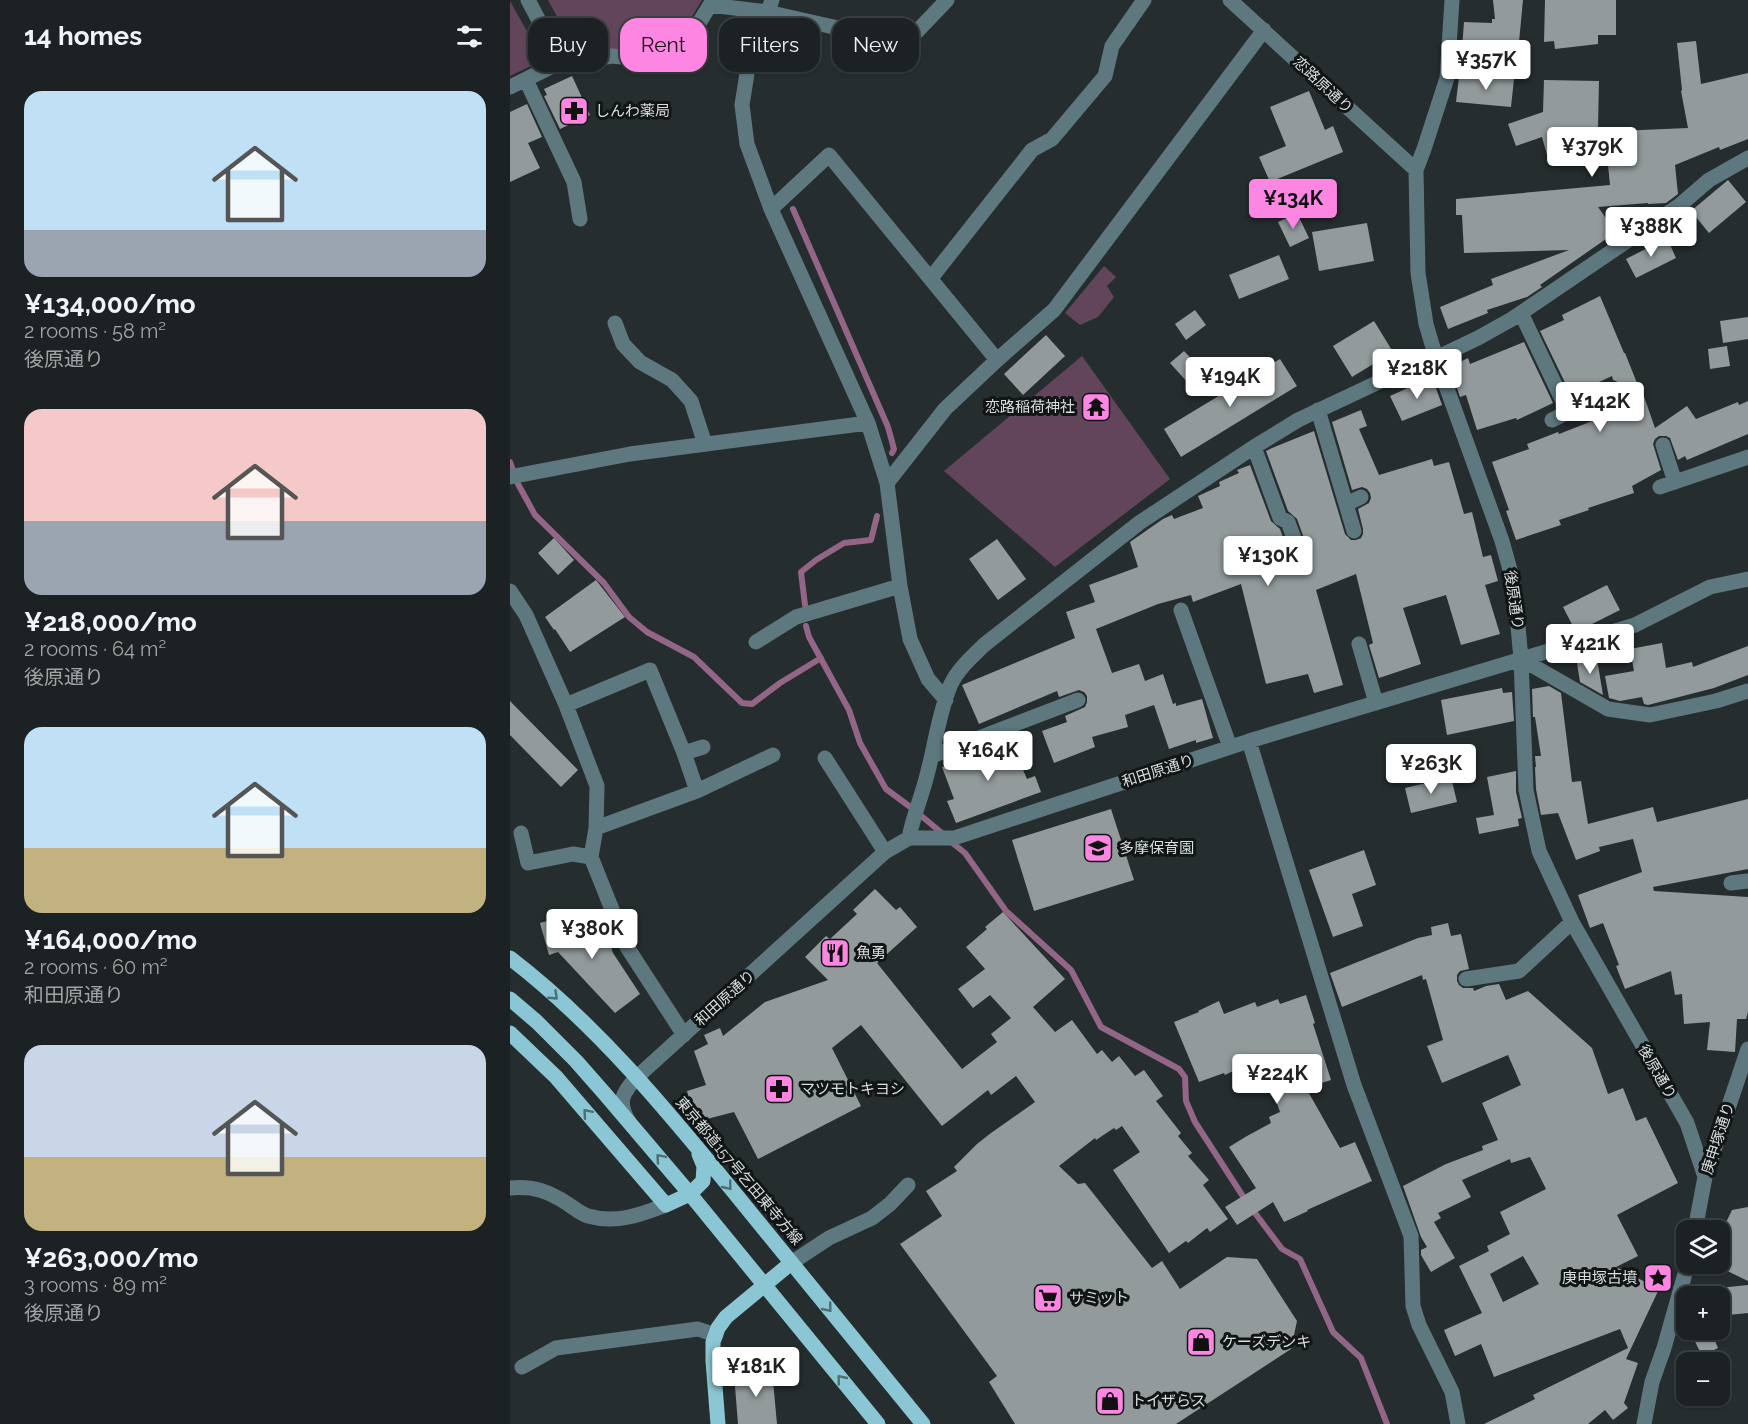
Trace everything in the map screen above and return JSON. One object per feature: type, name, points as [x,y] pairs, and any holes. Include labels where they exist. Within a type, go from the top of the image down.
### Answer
[{"type":"main road","name":"東京都道157号乞田東寺方線","points":[[510,958],[602,1040],[637,1077],[923,1424]]},
{"type":"main road","points":[[510,999],[576,1060],[690,1194],[878,1424]]},
{"type":"main road","points":[[510,1033],[556,1077],[666,1205],[690,1194],[703,1181],[704,1166],[697,1148]]},
{"type":"main road","points":[[718,1424],[713,1361],[716,1335],[726,1317],[791,1263]]},
{"type":"street","points":[[528,0],[538,18]]},
{"type":"street","points":[[608,57],[675,62],[710,5],[769,6],[838,28],[857,44],[885,58],[902,47],[947,0]]},
{"type":"street","points":[[931,278],[1032,150],[1052,139],[1105,76],[1112,46],[1143,0]]},
{"type":"street","name":"恋路原通り","points":[[1230,0],[1416,170]]},
{"type":"street","name":"後原通り","points":[[1452,0],[1447,78],[1416,170],[1418,273],[1426,324],[1436,357],[1502,541],[1515,593],[1521,659],[1526,790],[1532,825],[1539,851],[1572,922],[1687,1124],[1705,1177]]},
{"type":"street","points":[[769,6],[748,67],[742,105],[747,144],[771,209],[868,423],[887,483],[900,586],[910,639],[928,679],[946,700]]},
{"type":"street","points":[[887,483],[945,410],[1054,310],[1264,30]]},
{"type":"street","points":[[510,87],[542,72]]},
{"type":"street","points":[[526,80],[574,182],[580,219]]},
{"type":"street","points":[[771,209],[829,155],[997,360]]},
{"type":"street","points":[[909,838],[952,683],[964,665],[984,645],[1139,523],[1254,447],[1298,420],[1478,338],[1521,313],[1680,205],[1709,180],[1748,158]]},
{"type":"street","points":[[1521,313],[1568,412]]},
{"type":"street","points":[[615,323],[623,344],[640,362],[672,380],[691,400],[705,444]]},
{"type":"street","points":[[1552,420],[1612,390]]},
{"type":"street","points":[[1318,410],[1354,531]]},
{"type":"street","points":[[510,477],[630,454],[868,423]]},
{"type":"street","points":[[1663,445],[1675,482]]},
{"type":"street","points":[[1254,447],[1280,518],[1288,522],[1296,544]]},
{"type":"street","points":[[1659,487],[1748,458]]},
{"type":"street","points":[[1346,504],[1361,497]]},
{"type":"street","name":"和田原通り","points":[[628,1122],[623,1112],[622,1100],[626,1089],[637,1077],[885,852],[909,838],[954,838],[1249,741],[1635,625],[1710,587],[1748,579]]},
{"type":"street","points":[[756,642],[796,617],[900,586]]},
{"type":"street","points":[[510,591],[526,615],[566,705],[597,786],[597,828],[591,857],[627,947],[684,1035]]},
{"type":"street","points":[[1181,610],[1230,747]]},
{"type":"street","points":[[1359,644],[1376,703]]},
{"type":"street","points":[[1521,659],[1608,709],[1650,715],[1716,701],[1748,691]]},
{"type":"street","points":[[566,705],[650,670],[697,791]]},
{"type":"street","points":[[932,756],[1078,700]]},
{"type":"street","points":[[1249,741],[1354,1086],[1411,1236],[1413,1306],[1419,1325],[1452,1392],[1458,1424]]},
{"type":"street","points":[[684,753],[703,747]]},
{"type":"street","points":[[597,828],[697,791],[773,755]]},
{"type":"street","points":[[825,758],[885,852]]},
{"type":"street","points":[[520,833],[528,863],[573,854],[591,857]]},
{"type":"street","points":[[1731,883],[1748,881]]},
{"type":"street","points":[[1466,979],[1519,971],[1572,922]]},
{"type":"street","name":"庚申塚通り","points":[[1697,1220],[1705,1177],[1748,1051]]},
{"type":"street","points":[[791,1263],[829,1238],[872,1218],[890,1204],[908,1185]]},
{"type":"street","points":[[510,1188],[524,1187],[550,1192],[586,1216],[607,1219],[636,1217],[666,1205]]},
{"type":"street","points":[[1644,1424],[1652,1382],[1685,1274]]},
{"type":"street","points":[[522,1367],[556,1348],[698,1329],[716,1335]]},
{"type":"shaded area","points":[[548,0],[702,0],[691,18],[620,18],[620,55],[608,55],[608,18],[558,18]]},
{"type":"shaded area","points":[[510,1],[528,33],[528,67],[510,76]]},
{"type":"shaded area","points":[[1104,266],[1116,277],[1107,286],[1114,297],[1098,317],[1080,325],[1065,313]]},
{"type":"shaded area","points":[[1082,356],[1170,479],[1055,567],[944,471]]},
{"type":"building","points":[[1493,0],[1523,0],[1519,42],[1462,49],[1464,22],[1492,23],[1492,19],[1495,19]]},
{"type":"building","points":[[1545,0],[1616,0],[1616,35],[1598,35],[1598,44],[1555,49],[1554,41],[1544,42]]},
{"type":"building","points":[[1696,41],[1701,84],[1748,73],[1748,139],[1720,150],[1719,147],[1675,165],[1678,194],[1666,203],[1598,207],[1616,232],[1540,285],[1542,287],[1527,297],[1487,310],[1488,313],[1448,329],[1440,307],[1493,285],[1491,279],[1569,250],[1464,253],[1462,215],[1456,215],[1456,199],[1610,185],[1607,155],[1598,155],[1598,149],[1549,162],[1542,137],[1516,146],[1508,124],[1543,112],[1544,80],[1599,81],[1598,128],[1618,128],[1618,131],[1688,128],[1681,91],[1677,43]]},
{"type":"building","points":[[572,76],[590,115],[560,129],[544,96],[547,95],[544,89]]},
{"type":"building","points":[[1459,77],[1514,79],[1511,107],[1456,102]]},
{"type":"building","points":[[1309,91],[1325,130],[1333,126],[1343,152],[1270,182],[1259,157],[1286,146],[1270,107]]},
{"type":"building","points":[[527,104],[542,137],[528,143],[540,168],[510,182],[510,112]]},
{"type":"building","points":[[1728,180],[1746,202],[1709,233],[1691,211]]},
{"type":"building","points":[[1297,213],[1309,238],[1290,247],[1278,222]]},
{"type":"building","points":[[1367,223],[1374,261],[1319,271],[1312,232]]},
{"type":"building","points":[[1667,238],[1676,258],[1636,278],[1626,259]]},
{"type":"building","points":[[1279,255],[1289,279],[1239,299],[1229,275]]},
{"type":"building","points":[[1600,296],[1639,388],[1641,388],[1655,428],[1687,406],[1696,419],[1738,402],[1739,405],[1748,401],[1748,434],[1687,460],[1685,456],[1678,460],[1670,438],[1659,436],[1653,444],[1661,470],[1632,486],[1634,493],[1588,508],[1589,510],[1559,520],[1561,525],[1516,540],[1506,511],[1509,510],[1492,462],[1529,449],[1527,444],[1558,432],[1559,434],[1624,407],[1620,396],[1621,386],[1613,380],[1612,376],[1571,395],[1540,331],[1564,320],[1562,315]]},
{"type":"building","points":[[1195,310],[1206,325],[1186,340],[1175,324]]},
{"type":"building","points":[[1748,317],[1748,339],[1723,343],[1720,321]]},
{"type":"building","points":[[1374,321],[1393,352],[1352,377],[1333,346]]},
{"type":"building","points":[[1046,335],[1065,356],[1023,395],[1004,374]]},
{"type":"building","points":[[1524,342],[1553,403],[1517,420],[1516,418],[1477,430],[1466,395],[1460,397],[1450,367],[1468,358],[1470,364]]},
{"type":"building","points":[[1727,346],[1730,366],[1710,369],[1708,349]]},
{"type":"building","points":[[1184,351],[1203,371],[1189,384],[1170,363]]},
{"type":"building","points":[[1280,359],[1297,386],[1181,457],[1164,429]]},
{"type":"building","points":[[1432,377],[1442,405],[1402,421],[1390,396]]},
{"type":"building","points":[[1361,410],[1367,426],[1359,429],[1379,475],[1432,459],[1434,466],[1449,462],[1464,514],[1472,512],[1483,557],[1491,555],[1498,581],[1485,585],[1500,634],[1461,645],[1446,595],[1403,608],[1421,664],[1379,678],[1369,645],[1373,643],[1356,574],[1316,590],[1343,685],[1314,693],[1308,674],[1266,684],[1241,584],[1193,602],[1191,595],[1158,604],[1096,629],[1112,673],[1139,664],[1145,681],[1163,674],[1173,704],[1176,703],[1176,706],[1202,699],[1213,738],[1196,743],[1196,740],[1169,749],[1154,705],[1125,715],[1128,727],[1092,737],[1095,747],[1054,763],[1042,731],[1067,722],[1065,716],[1085,707],[1087,696],[1079,690],[1059,697],[1057,691],[979,724],[962,685],[1075,638],[1066,612],[1095,602],[1089,585],[1138,567],[1130,542],[1163,519],[1172,515],[1174,519],[1203,508],[1198,496],[1220,486],[1219,482],[1239,473],[1237,470],[1250,465],[1271,521],[1280,529],[1287,548],[1294,553],[1303,551],[1305,541],[1297,519],[1288,511],[1266,451],[1272,448],[1314,431],[1345,534],[1351,540],[1361,538],[1363,529],[1358,509],[1369,503],[1370,493],[1362,487],[1352,490],[1332,422]]},
{"type":"building","points":[[554,538],[574,560],[558,575],[538,553]]},
{"type":"building","points":[[997,539],[1026,579],[998,600],[969,559]]},
{"type":"building","points":[[596,580],[625,617],[570,652],[545,617]]},
{"type":"building","points":[[1607,585],[1620,610],[1576,632],[1563,607]]},
{"type":"building","points":[[1662,643],[1666,668],[1692,662],[1693,667],[1748,646],[1748,675],[1714,688],[1648,705],[1644,704],[1642,697],[1620,701],[1609,698],[1605,676],[1634,671],[1630,649]]},
{"type":"building","points":[[1597,659],[1603,695],[1580,682],[1577,663]]},
{"type":"building","points":[[1549,686],[1561,693],[1572,782],[1581,781],[1588,824],[1653,807],[1657,822],[1748,799],[1748,869],[1653,887],[1654,891],[1748,897],[1748,1012],[1746,1019],[1737,1019],[1735,1052],[1707,1050],[1710,1022],[1684,1024],[1682,994],[1675,995],[1671,971],[1625,989],[1616,966],[1619,965],[1603,923],[1590,928],[1578,895],[1642,872],[1633,839],[1599,847],[1600,851],[1576,860],[1558,813],[1541,815],[1536,789],[1535,756],[1541,756],[1535,717],[1533,717],[1532,689]]},
{"type":"building","points":[[1502,688],[1503,693],[1512,692],[1514,721],[1447,735],[1441,700]]},
{"type":"building","points":[[510,701],[578,770],[561,787],[510,735]]},
{"type":"building","points":[[1011,742],[1027,779],[1035,776],[1041,792],[956,823],[947,801],[954,799],[942,767]]},
{"type":"building","points":[[1516,771],[1516,792],[1522,818],[1518,819],[1519,826],[1479,834],[1476,818],[1494,815],[1487,777]]},
{"type":"building","points":[[1451,777],[1457,802],[1411,813],[1405,788]]},
{"type":"building","points":[[1111,809],[1134,880],[1034,911],[1012,840]]},
{"type":"building","points":[[1364,850],[1376,885],[1352,894],[1363,926],[1333,937],[1309,870]]},
{"type":"building","points":[[875,889],[896,910],[900,907],[917,927],[877,963],[962,1069],[997,1042],[991,1034],[1011,1018],[990,995],[973,1008],[958,989],[985,969],[966,947],[987,929],[985,927],[1003,912],[1065,979],[1033,1007],[1055,1032],[1072,1020],[1097,1054],[1102,1050],[1112,1062],[1119,1056],[1135,1076],[1144,1070],[1163,1096],[1156,1101],[1181,1133],[1178,1136],[1192,1153],[1188,1156],[1209,1180],[1203,1185],[1228,1219],[1210,1232],[1207,1228],[1188,1243],[1186,1241],[1169,1253],[1113,1170],[1140,1152],[1122,1126],[1116,1130],[1114,1128],[1096,1140],[1095,1138],[1059,1166],[1078,1184],[1085,1183],[1152,1268],[1162,1261],[1180,1289],[1227,1257],[1257,1259],[1297,1321],[1291,1349],[1176,1424],[1015,1424],[989,1382],[997,1376],[900,1244],[942,1216],[926,1191],[957,1171],[954,1167],[977,1144],[1035,1102],[1016,1076],[991,1095],[988,1090],[942,1126],[861,1025],[832,1048],[861,1106],[758,1159],[734,1112],[703,1120],[691,1105],[687,1091],[706,1085],[694,1051],[708,1044],[704,1035],[720,1028],[723,1036],[765,1002],[828,980],[805,957],[826,936],[830,939],[857,914],[853,910]]},
{"type":"building","points":[[562,917],[566,929],[602,919],[613,953],[640,994],[615,1013],[558,952],[549,955],[540,923]]},
{"type":"building","points":[[1448,923],[1451,936],[1461,934],[1469,969],[1460,971],[1457,975],[1459,985],[1463,988],[1473,988],[1474,991],[1499,984],[1506,1000],[1528,991],[1592,1048],[1608,1094],[1623,1088],[1636,1121],[1646,1117],[1678,1183],[1617,1215],[1638,1256],[1616,1267],[1659,1289],[1626,1359],[1638,1363],[1624,1403],[1628,1408],[1613,1420],[1605,1410],[1588,1424],[1484,1424],[1535,1399],[1533,1395],[1628,1348],[1620,1329],[1494,1377],[1481,1344],[1455,1356],[1444,1330],[1482,1313],[1459,1266],[1489,1251],[1487,1246],[1510,1234],[1500,1212],[1546,1189],[1530,1157],[1511,1163],[1510,1159],[1462,1180],[1471,1197],[1438,1213],[1441,1218],[1434,1222],[1455,1258],[1431,1272],[1421,1255],[1421,1250],[1427,1247],[1421,1237],[1403,1186],[1446,1164],[1483,1150],[1482,1146],[1498,1140],[1482,1103],[1521,1085],[1508,1055],[1442,1083],[1427,1046],[1443,1040],[1426,979],[1423,980],[1422,975],[1342,1007],[1330,973],[1418,938],[1432,935],[1431,927]],"holes":[[[1523,1256],[1539,1284],[1503,1302],[1490,1274]]]},
{"type":"building","points":[[1306,995],[1331,1080],[1306,1088],[1340,1148],[1355,1142],[1372,1181],[1284,1222],[1273,1202],[1237,1225],[1225,1207],[1256,1188],[1229,1147],[1271,1123],[1269,1117],[1280,1112],[1266,1071],[1262,1072],[1258,1059],[1225,1075],[1224,1073],[1199,1082],[1174,1022],[1219,1001],[1224,1014],[1255,1002],[1257,1007],[1278,999],[1280,1004]]},
{"type":"building","points":[[1748,1207],[1748,1281],[1730,1272],[1730,1220],[1727,1220],[1732,1210]]},
{"type":"building","points":[[1748,1285],[1748,1313],[1730,1315],[1730,1287]]},
{"type":"building","points":[[1694,1340],[1715,1340],[1718,1348],[1710,1352],[1700,1352]]},
{"type":"building","points":[[772,1370],[777,1424],[738,1424],[734,1374]]},
{"type":"waterway","points":[[793,209],[888,427],[894,449],[892,453]]},
{"type":"waterway","points":[[510,462],[518,484],[535,515],[604,583],[629,617],[647,632],[694,657],[742,703],[752,704],[780,683],[821,658]]},
{"type":"waterway","points":[[805,605],[801,572],[844,543],[871,540],[877,516]]},
{"type":"waterway","points":[[806,626],[809,637],[849,710],[860,743],[886,789],[943,834]]},
{"type":"waterway","points":[[950,841],[965,853],[1006,911],[1071,970],[1101,1027],[1179,1069],[1185,1077],[1186,1101],[1195,1122],[1246,1201]]},
{"type":"waterway","points":[[1252,1209],[1282,1249],[1300,1259],[1333,1332],[1361,1358],[1387,1424]]},
{"type":"place","name":"しんわ薬局","points":[[574,111]]},
{"type":"place","name":"恋路稲荷神社","points":[[1096,407]]},
{"type":"place","name":"多摩保育園","points":[[1098,848]]},
{"type":"place","name":"魚勇","points":[[835,953]]},
{"type":"place","name":"マツモトキヨシ","points":[[779,1089]]},
{"type":"place","name":"庚申塚古墳","points":[[1658,1278]]},
{"type":"place","name":"サミット","points":[[1048,1298]]},
{"type":"place","name":"ケーズデンキ","points":[[1201,1342]]},
{"type":"place","name":"トイザらス","points":[[1110,1401]]}]
